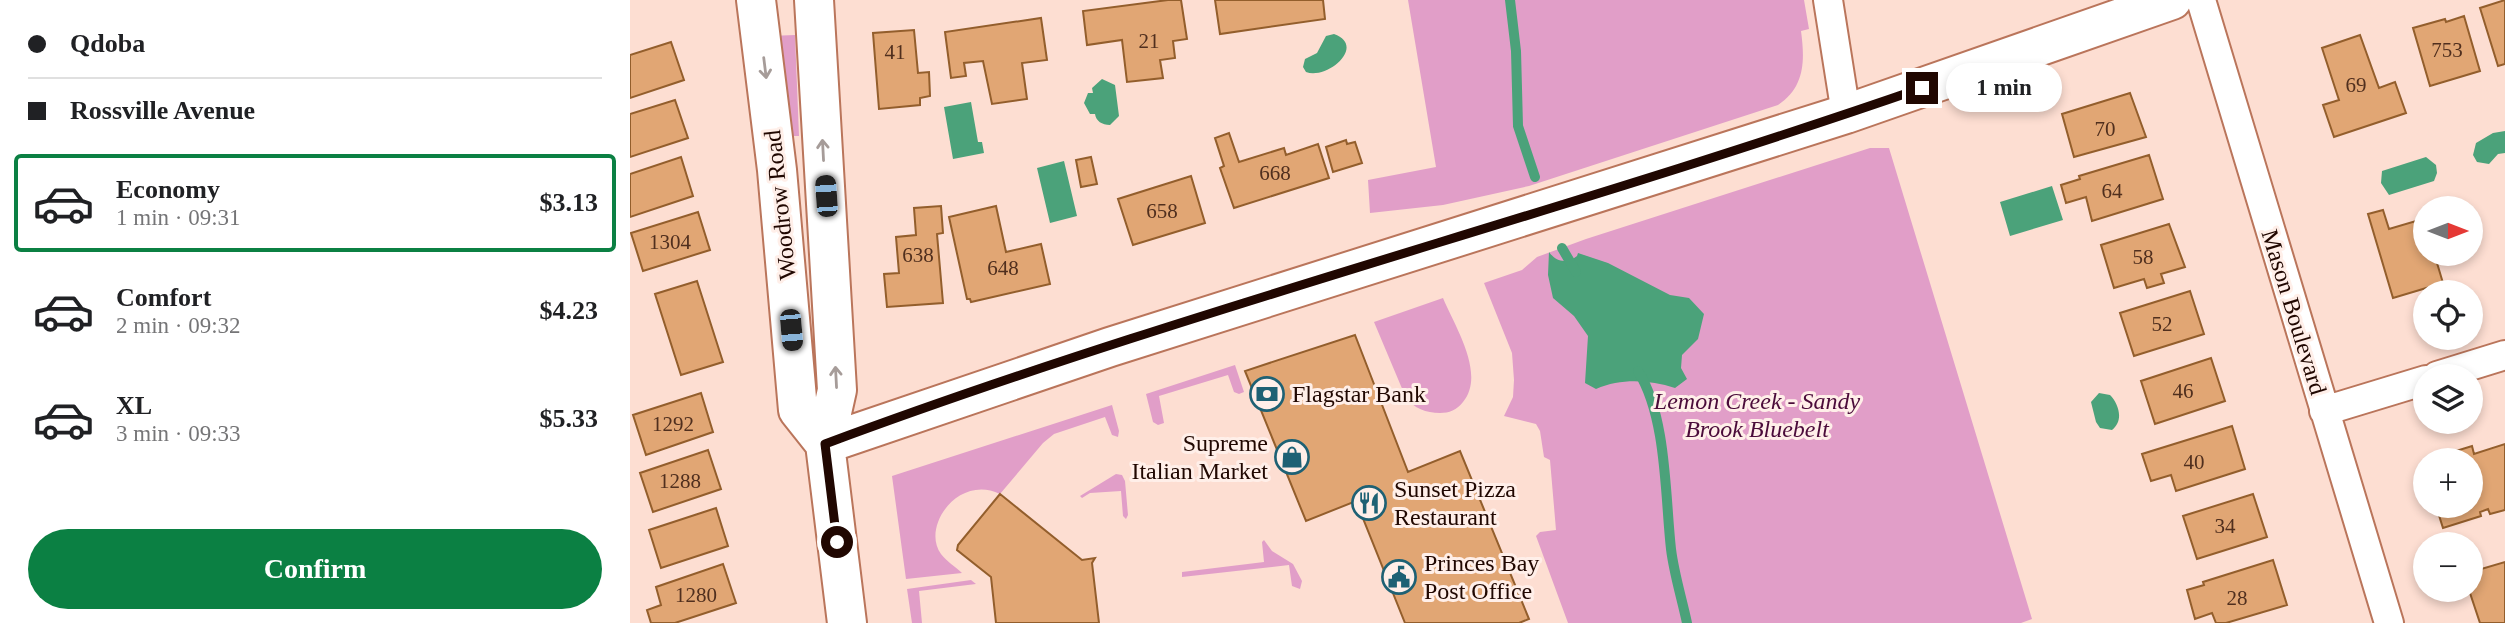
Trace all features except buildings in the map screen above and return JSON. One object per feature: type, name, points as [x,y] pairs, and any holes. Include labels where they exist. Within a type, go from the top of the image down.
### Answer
[{"type":"street","name":"Woodrow Road","points":[[756,0],[777,170],[799,410],[825,444]]},
{"type":"street","name":"Woodrow Road","points":[[814,0],[837,390],[825,444],[847,623]]},
{"type":"street","points":[[1828,0],[1846,114]]},
{"type":"street","points":[[825,444],[883,422],[1110,347],[1846,114],[2172,0]]},
{"type":"street","name":"Mason Boulevard","points":[[2201,0],[2389,623]]},
{"type":"street","points":[[2476,364],[2505,355]]},
{"type":"street","points":[[2324,411],[2413,384]]},
{"type":"green space","points":[[1408,0],[1804,0],[1809,29],[1801,31],[1803,63],[1798,82],[1794,90],[1778,105],[1529,186],[1443,205],[1370,213],[1368,180],[1436,167]]},
{"type":"green space","points":[[795,35],[799,136],[793,136],[769,36]]},
{"type":"green space","name":"Lemon Creek - Sandy Brook Bluebelt","points":[[1870,148],[1889,148],[2032,619],[2021,623],[1568,623],[1536,536],[1540,532],[1556,530],[1550,460],[1544,457],[1540,431],[1536,424],[1504,416],[1513,397],[1512,353],[1484,283],[1522,270],[1537,257],[1586,239]]},
{"type":"green space","points":[[1443,298],[1466,350],[1471,378],[1469,391],[1461,405],[1450,412],[1435,413],[1417,407],[1406,398],[1374,322]]},
{"type":"green space","points":[[1235,365],[1244,392],[1234,392],[1228,375],[1159,396],[1164,423],[1158,425],[1153,422],[1146,394]]},
{"type":"green space","points":[[1112,405],[1118,437],[1112,435],[1105,417],[1054,434],[1043,443],[1000,494],[985,490],[970,491],[947,506],[936,530],[936,543],[943,557],[962,573],[906,579],[892,476]]},
{"type":"green space","points":[[1116,474],[1122,475],[1125,481],[1128,515],[1126,519],[1123,516],[1121,491],[1090,493],[1082,498],[1080,496]]},
{"type":"green space","points":[[1264,540],[1272,551],[1293,564],[1302,581],[1300,589],[1292,586],[1289,565],[1182,577],[1182,572],[1264,562]]},
{"type":"green space","points":[[971,580],[976,584],[919,591],[922,623],[912,623],[907,589]]},
{"type":"shaded area","points":[[1334,34],[1343,39],[1346,46],[1340,61],[1324,71],[1306,72],[1303,67],[1305,59],[1317,53],[1326,36]]},
{"type":"shaded area","points":[[1102,79],[1115,85],[1119,116],[1110,125],[1102,123],[1095,114],[1090,114],[1084,103],[1088,93],[1093,93],[1092,88]]},
{"type":"shaded area","points":[[971,102],[978,142],[982,142],[984,153],[953,159],[944,107]]},
{"type":"shaded area","points":[[2505,131],[2505,153],[2498,154],[2489,164],[2477,162],[2473,155],[2476,143],[2493,133]]},
{"type":"shaded area","points":[[2426,157],[2436,165],[2434,181],[2389,195],[2381,183],[2382,171]]},
{"type":"shaded area","points":[[1064,161],[1077,216],[1050,223],[1037,168]]},
{"type":"shaded area","points":[[2052,186],[2063,220],[2010,236],[2000,202]]},
{"type":"shaded area","points":[[1549,252],[1562,261],[1573,259],[1578,253],[1608,263],[1670,295],[1689,298],[1704,314],[1698,339],[1682,355],[1681,368],[1687,379],[1675,388],[1636,381],[1596,389],[1585,383],[1588,336],[1574,316],[1553,298],[1548,275]]},
{"type":"shaded area","points":[[2099,393],[2110,395],[2118,408],[2118,422],[2112,430],[2100,428],[2096,422],[2091,402]]},
{"type":"waterway","points":[[1510,0],[1516,51],[1518,126],[1535,177]]},
{"type":"waterway","points":[[1562,248],[1576,272]]},
{"type":"waterway","points":[[1638,371],[1655,411],[1660,434],[1672,558],[1687,623]]},
{"type":"place","name":"Flagstar Bank","points":[[1267,394]]},
{"type":"place","name":"Supreme Italian Market","points":[[1292,457]]},
{"type":"place","name":"Sunset Pizza Restaurant","points":[[1369,503]]},
{"type":"place","name":"Princes Bay Post Office","points":[[1399,577]]},
{"type":"route","points":[[837,542],[825,444],[883,422],[1110,347],[1453,240],[1922,88]]}]
